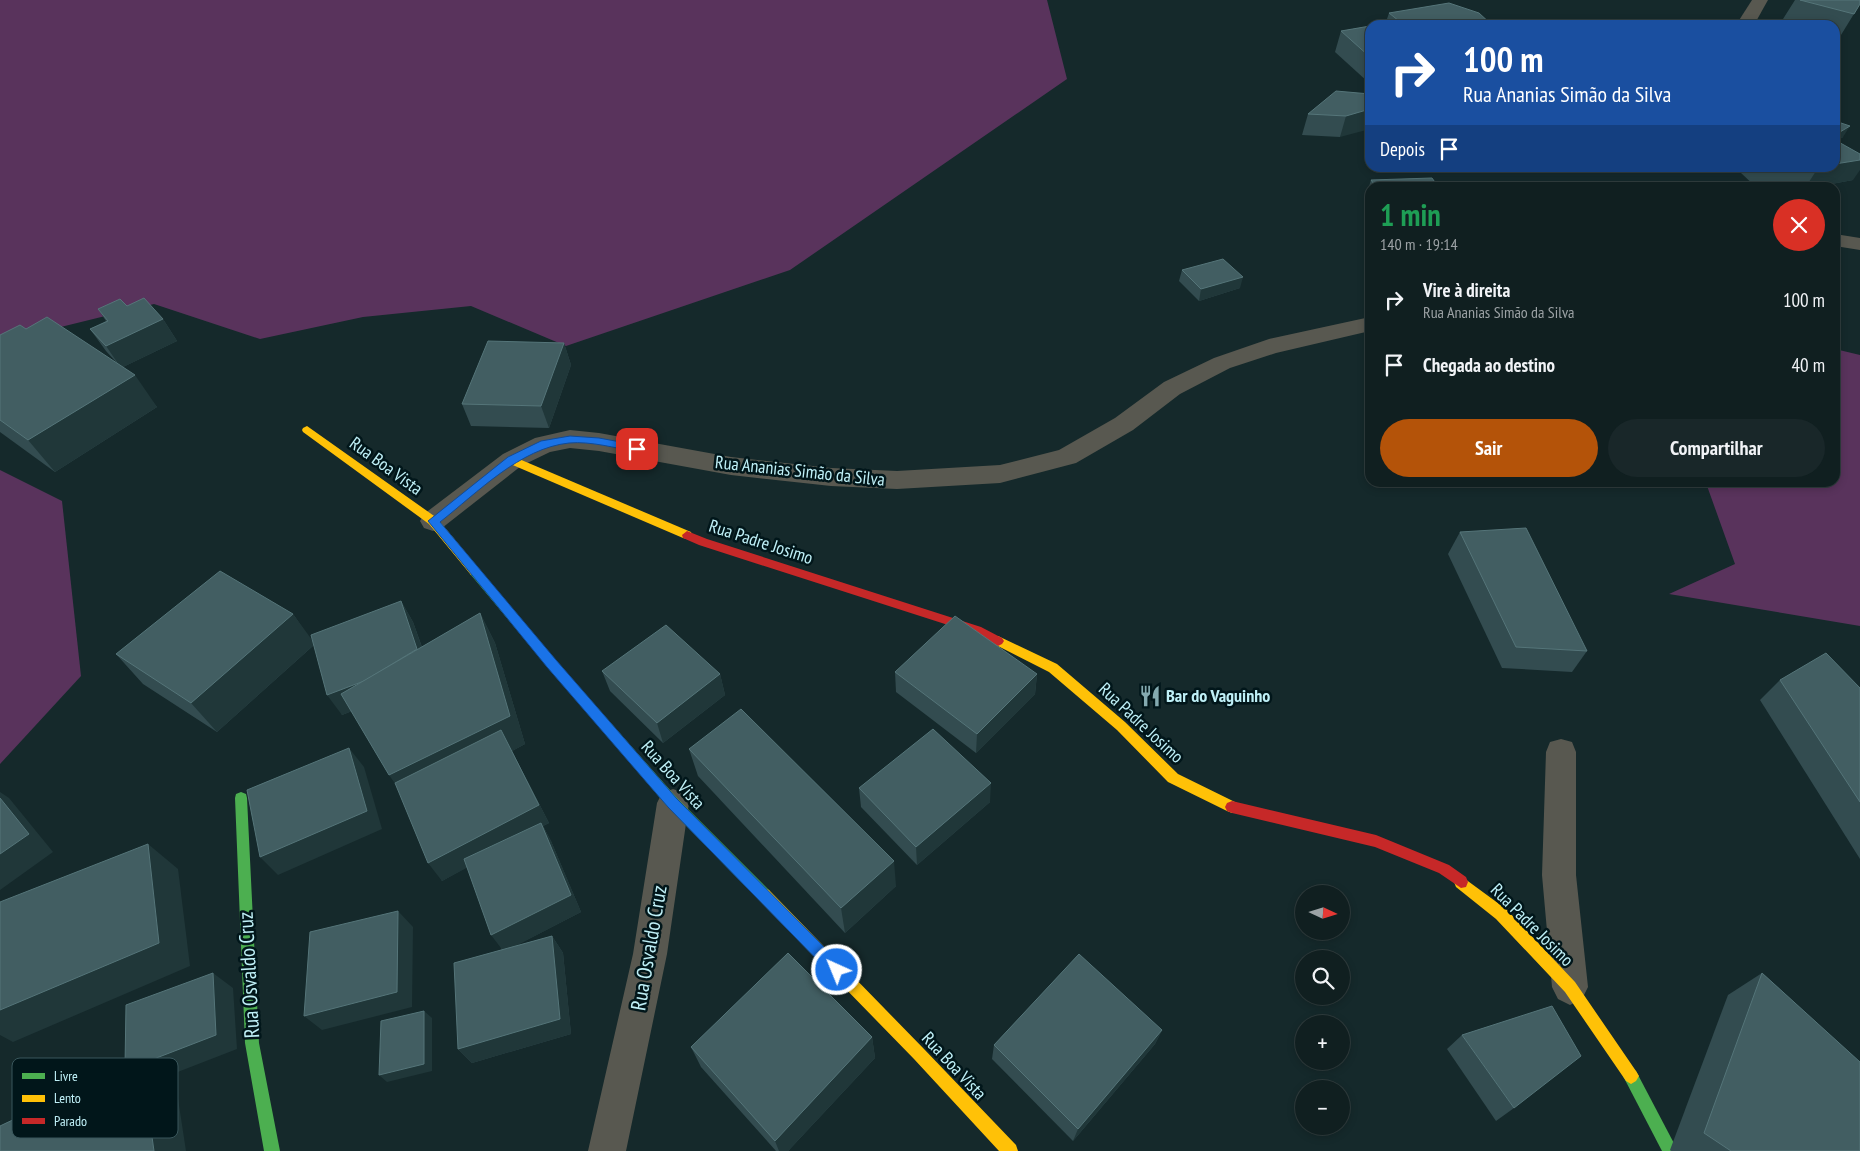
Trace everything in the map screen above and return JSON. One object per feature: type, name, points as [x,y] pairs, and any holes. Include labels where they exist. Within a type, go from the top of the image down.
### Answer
[{"type":"street","points":[[1748,20],[1760,0]]},
{"type":"street","points":[[1840,241],[1860,244]]},
{"type":"street","name":"Rua Ananias Simão da Silva","points":[[433,521],[512,460],[544,444],[570,439],[599,442],[731,466],[831,477],[898,480],[1000,474],[1067,457],[1124,424],[1172,388],[1222,363],[1278,345],[1365,325]]},
{"type":"street","name":"Rua Boa Vista","points":[[307,430],[433,521],[552,664],[673,803],[919,1054],[1010,1151]]},
{"type":"street","name":"Rua Padre Josimo","points":[[512,460],[703,542],[977,630],[1052,668],[1121,726],[1173,778],[1232,807],[1376,841],[1444,869],[1501,914],[1570,987],[1628,1070],[1670,1151]]},
{"type":"street","points":[[1561,752],[1559,875],[1570,987]]},
{"type":"street","name":"Rua Osvaldo Cruz","points":[[241,798],[252,1043],[272,1151]]},
{"type":"street","name":"Rua Osvaldo Cruz","points":[[607,1151],[650,954],[673,803]]},
{"type":"shaded area","points":[[0,0],[1047,0],[1067,79],[790,270],[566,346],[471,306],[363,317],[260,339],[154,304],[0,342]]},
{"type":"shaded area","points":[[1840,350],[1860,355],[1860,626],[1669,594],[1735,564],[1707,487],[1840,487]]},
{"type":"shaded area","points":[[0,470],[62,501],[81,676],[0,764]]},
{"type":"building","points":[[1800,0],[1860,0],[1860,4],[1854,14]]},
{"type":"building","points":[[1449,3],[1479,13],[1487,20],[1398,20],[1389,13]]},
{"type":"building","points":[[1365,27],[1365,53],[1341,31]]},
{"type":"building","points":[[1336,91],[1365,94],[1365,110],[1346,116],[1308,114]]},
{"type":"building","points":[[1840,123],[1850,126],[1840,132]]},
{"type":"building","points":[[1840,143],[1860,154],[1860,160],[1840,163]]},
{"type":"building","points":[[1432,178],[1435,182],[1372,182],[1371,180]]},
{"type":"building","points":[[1223,259],[1243,277],[1201,289],[1182,270]]},
{"type":"building","points":[[144,298],[163,319],[106,346],[90,329],[108,321],[98,309],[120,299],[127,306]]},
{"type":"building","points":[[47,317],[135,375],[28,440],[0,420],[0,335],[20,325],[26,329]]},
{"type":"building","points":[[488,341],[564,343],[541,406],[462,404]]},
{"type":"building","points":[[1526,528],[1587,651],[1516,647],[1460,532]]},
{"type":"building","points":[[220,571],[293,614],[191,703],[116,654]]},
{"type":"building","points":[[401,601],[417,649],[364,681],[327,695],[311,635]]},
{"type":"building","points":[[480,613],[510,716],[389,775],[341,694]]},
{"type":"building","points":[[955,616],[1037,674],[977,734],[895,672]]},
{"type":"building","points":[[666,625],[720,674],[657,723],[602,671]]},
{"type":"building","points":[[1826,653],[1860,688],[1860,802],[1780,680]]},
{"type":"building","points":[[741,709],[894,861],[841,908],[689,749]]},
{"type":"building","points":[[933,729],[991,783],[916,847],[859,788]]},
{"type":"building","points":[[501,730],[539,805],[428,863],[395,783]]},
{"type":"building","points":[[349,748],[367,811],[260,857],[247,790]]},
{"type":"building","points":[[0,798],[29,834],[0,854]]},
{"type":"building","points":[[541,823],[571,895],[491,935],[464,859]]},
{"type":"building","points":[[148,844],[159,943],[0,1010],[0,902]]},
{"type":"building","points":[[398,911],[397,992],[304,1016],[310,932]]},
{"type":"building","points":[[552,936],[560,1019],[458,1049],[454,963]]},
{"type":"building","points":[[788,953],[872,1037],[775,1141],[691,1047]]},
{"type":"building","points":[[1079,954],[1162,1030],[1078,1129],[994,1045]]},
{"type":"building","points":[[213,973],[216,1035],[156,1058],[125,1058],[126,1005]]},
{"type":"building","points":[[1762,973],[1860,1062],[1860,1151],[1731,1151],[1704,1133]]},
{"type":"building","points":[[1552,1006],[1581,1056],[1514,1108],[1462,1035]]},
{"type":"building","points":[[424,1011],[424,1064],[379,1075],[381,1021]]},
{"type":"building","points":[[12,1120],[12,1138],[152,1138],[154,1151],[0,1151],[0,1126]]},
{"type":"traffic: fast","points":[[475,572],[551,663],[673,803],[764,895]]},
{"type":"traffic: fast","points":[[241,798],[252,1043],[272,1151]]},
{"type":"traffic: fast","points":[[1631,1076],[1670,1151]]},
{"type":"traffic: slow","points":[[307,430],[433,521],[475,572]]},
{"type":"traffic: slow","points":[[512,460],[687,535]]},
{"type":"traffic: slow","points":[[998,641],[1053,668],[1121,726],[1173,778],[1232,807]]},
{"type":"traffic: slow","points":[[1461,882],[1501,914],[1570,987],[1631,1076]]},
{"type":"traffic: slow","points":[[764,895],[919,1054],[1010,1151]]},
{"type":"traffic: jam","points":[[687,535],[703,542],[977,630],[998,641]]},
{"type":"traffic: jam","points":[[1232,807],[1376,841],[1444,869],[1461,882]]},
{"type":"place","name":"Bar do Vaguinho","points":[[1150,696]]},
{"type":"route","points":[[637,449],[570,439],[544,444],[512,460],[433,521],[552,664],[673,803],[837,970]]}]
